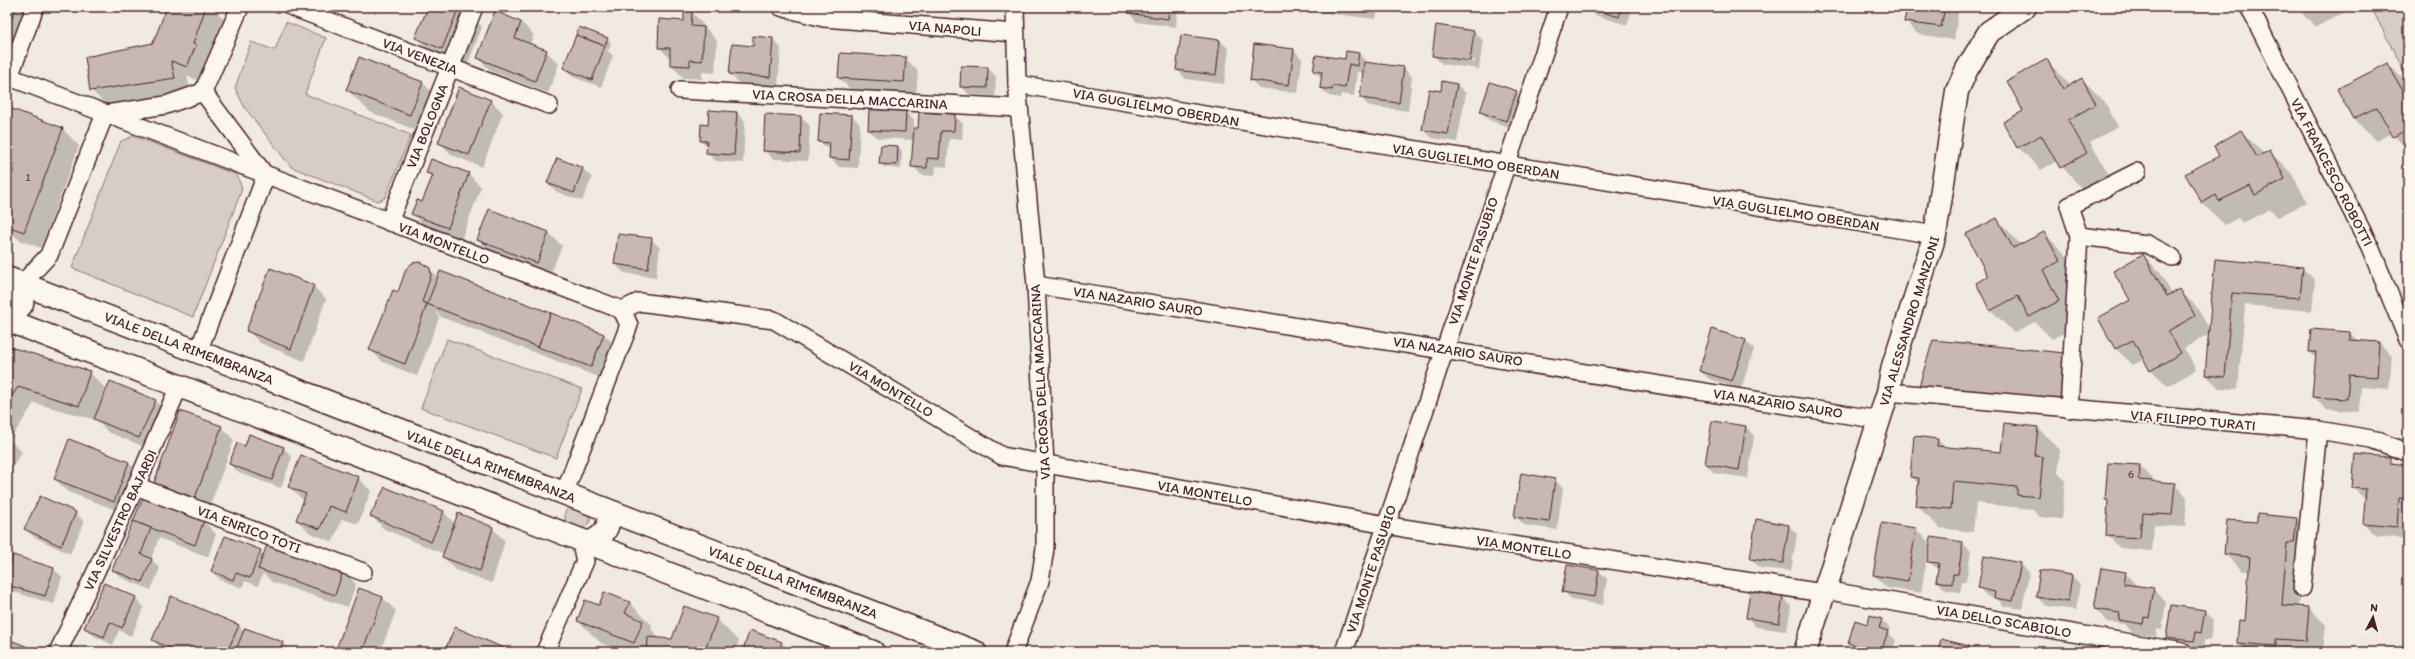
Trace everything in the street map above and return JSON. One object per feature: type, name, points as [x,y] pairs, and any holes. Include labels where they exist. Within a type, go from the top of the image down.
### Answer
[{"type":"street","points":[[8,77],[35,7]]},
{"type":"street","points":[[240,7],[203,92],[166,105],[105,114],[49,255],[13,298],[179,386],[873,652]]},
{"type":"street","name":"VIA VENEZIA","points":[[292,7],[549,105]]},
{"type":"street","name":"VIA BOLOGNA","points":[[389,222],[474,7]]},
{"type":"street","name":"VIA NAPOLI","points":[[781,7],[824,18],[1015,34]]},
{"type":"street","name":"VIA CROSA DELLA MACCARINA","points":[[1013,652],[1044,564],[1045,465],[1036,285],[1017,84],[1015,7]]},
{"type":"street","name":"VIA MONTE PASUBIO","points":[[1344,652],[1504,166],[1559,7]]},
{"type":"street","name":"VIA ALESSANDRO MANZONI","points":[[1806,652],[1824,591],[1880,420],[1888,392],[1893,366],[1935,235],[1957,91],[1967,69],[1989,32],[2025,7]]},
{"type":"street","name":"VIA FRANCESCO ROBOTTI","points":[[2249,7],[2370,246],[2408,340]]},
{"type":"street","name":"VIA MONTELLO","points":[[8,77],[622,310],[639,302],[774,320],[1002,456],[1045,465],[1386,524],[1824,591]]},
{"type":"street","name":"VIA GUGLIELMO OBERDAN","points":[[1017,84],[1504,166],[1935,235]]},
{"type":"street","name":"VIA CROSA DELLA MACCARINA","points":[[680,90],[1019,108]]},
{"type":"street","points":[[198,352],[266,175],[203,92]]},
{"type":"street","points":[[2069,409],[2079,236],[2069,206],[2137,172]]},
{"type":"street","points":[[2079,236],[2147,244],[2172,257]]},
{"type":"street","name":"VIA NAZARIO SAURO","points":[[1036,285],[1445,349],[1880,420]]},
{"type":"street","name":"VIALE DELLA RIMEMBRANZA","points":[[13,298],[198,352],[975,652]]},
{"type":"street","points":[[555,529],[550,522],[549,513],[552,501],[562,493],[629,325],[622,310]]},
{"type":"street","name":"VIA SILVESTRO BAJARDI","points":[[58,652],[136,486],[179,386]]},
{"type":"street","name":"VIA FILIPPO TURATI","points":[[1888,392],[2318,430],[2371,439],[2407,452]]},
{"type":"street","points":[[2302,588],[2318,430]]},
{"type":"street","name":"VIA ENRICO TOTI","points":[[136,486],[363,572]]},
{"type":"street","points":[[585,541],[597,540],[606,529],[609,516],[607,510]]},
{"type":"street","points":[[545,652],[585,561],[585,541]]},
{"type":"street","name":"VIA DELLO SCABIOLO","points":[[1824,591],[2183,652]]},
{"type":"shaded area","points":[[2371,7],[2408,7],[2408,79]]},
{"type":"shaded area","points":[[286,22],[326,38],[305,94],[411,135],[385,198],[378,201],[291,167],[245,108],[235,88],[251,42],[275,50]]},
{"type":"shaded area","points":[[134,136],[237,175],[242,189],[193,317],[72,268],[121,141]]},
{"type":"shaded area","points":[[447,339],[582,389],[556,458],[421,408]]},
{"type":"shaded area","points":[[570,506],[590,512],[590,522],[580,531],[565,524],[565,512]]},
{"type":"building","points":[[7,7],[16,7],[7,31]]},
{"type":"building","points":[[167,7],[206,7],[193,44],[196,45],[187,67],[171,61],[175,78],[90,91],[85,57],[153,43]]},
{"type":"building","points":[[428,7],[459,7],[442,49],[415,38]]},
{"type":"building","points":[[1128,7],[1169,7],[1168,19],[1128,13]]},
{"type":"building","points":[[1587,7],[1622,7],[1619,17]]},
{"type":"building","points":[[1907,7],[1945,7],[1941,27],[1904,22]]},
{"type":"building","points":[[495,11],[521,22],[515,38],[547,50],[535,81],[477,58]]},
{"type":"building","points":[[684,11],[692,11],[691,26],[704,27],[702,61],[690,60],[690,66],[670,65],[670,48],[658,48],[659,19],[684,21]]},
{"type":"building","points":[[1436,25],[1474,31],[1470,61],[1432,56]]},
{"type":"building","points":[[579,27],[608,38],[605,46],[576,35]]},
{"type":"building","points":[[576,35],[605,46],[592,80],[563,68]]},
{"type":"building","points":[[1181,35],[1220,40],[1216,75],[1176,70]]},
{"type":"building","points":[[753,36],[773,38],[770,77],[729,74],[732,44],[753,46]]},
{"type":"building","points":[[1254,44],[1294,49],[1289,85],[1250,80]]},
{"type":"building","points":[[1346,51],[1359,53],[1357,66],[1349,64],[1345,88],[1333,86],[1332,90],[1320,88],[1322,72],[1313,71],[1316,55],[1345,59]]},
{"type":"building","points":[[840,53],[906,57],[904,82],[838,78]]},
{"type":"building","points":[[359,57],[423,82],[410,115],[346,90]]},
{"type":"building","points":[[2047,59],[2063,89],[2082,78],[2096,104],[2068,120],[2087,153],[2060,168],[2041,135],[2017,148],[2003,122],[2023,111],[2007,81]]},
{"type":"building","points":[[1364,62],[1404,67],[1399,103],[1360,98]]},
{"type":"building","points":[[2388,63],[2408,102],[2408,129],[2393,137],[2377,107],[2353,119],[2337,89]]},
{"type":"building","points":[[961,66],[988,67],[987,88],[960,87]]},
{"type":"building","points":[[1442,81],[1457,84],[1448,134],[1422,130],[1429,89],[1441,91]]},
{"type":"building","points":[[1490,82],[1517,91],[1506,121],[1480,112]]},
{"type":"building","points":[[459,87],[491,100],[469,155],[438,143]]},
{"type":"building","points":[[7,107],[63,128],[24,232],[7,226],[7,209],[11,199],[7,198],[7,188],[15,166],[7,163],[10,155],[7,154]]},
{"type":"building","points":[[869,109],[906,111],[905,132],[868,130]]},
{"type":"building","points":[[709,110],[737,112],[734,155],[706,153],[707,141],[700,141],[701,124],[708,125]]},
{"type":"building","points":[[919,112],[955,114],[954,131],[941,131],[939,159],[927,158],[927,168],[911,167],[914,128],[918,128]]},
{"type":"building","points":[[820,113],[852,115],[849,160],[829,158],[830,143],[818,142]]},
{"type":"building","points":[[765,114],[801,116],[800,153],[763,151]]},
{"type":"building","points":[[2241,130],[2257,157],[2270,150],[2285,179],[2255,195],[2250,186],[2219,201],[2216,195],[2202,203],[2185,174],[2219,156],[2214,146]]},
{"type":"building","points":[[881,145],[898,146],[897,165],[879,164]]},
{"type":"building","points":[[557,158],[583,168],[574,193],[547,183]]},
{"type":"building","points":[[431,159],[469,173],[448,228],[411,214],[417,200],[422,202],[433,175],[426,173]]},
{"type":"building","points":[[489,209],[549,232],[537,263],[477,240]]},
{"type":"building","points":[[1997,218],[2013,248],[2044,232],[2060,261],[2043,270],[2059,301],[2029,317],[2018,296],[1990,311],[1976,283],[1988,276],[1966,234]]},
{"type":"building","points":[[618,234],[652,238],[648,269],[614,264]]},
{"type":"building","points":[[2143,254],[2167,296],[2180,289],[2195,316],[2168,331],[2181,353],[2150,371],[2133,340],[2115,349],[2098,318],[2130,300],[2113,271]]},
{"type":"building","points":[[2215,259],[2303,267],[2300,298],[2232,293],[2225,377],[2205,375]]},
{"type":"building","points":[[420,262],[430,268],[431,275],[422,302],[427,304],[405,364],[369,350],[393,290],[398,292],[406,269],[412,263]]},
{"type":"building","points":[[270,268],[314,285],[291,349],[246,331]]},
{"type":"building","points":[[440,271],[551,313],[538,347],[427,304]]},
{"type":"building","points":[[551,313],[604,334],[591,367],[538,347]]},
{"type":"building","points":[[1712,329],[1746,340],[1732,381],[1699,371]]},
{"type":"building","points":[[2311,329],[2350,332],[2350,340],[2379,342],[2377,377],[2349,375],[2347,399],[2312,397],[2316,352],[2309,352]]},
{"type":"building","points":[[1933,340],[2065,353],[2062,399],[1919,386]]},
{"type":"building","points":[[7,346],[90,371],[79,406],[18,387],[7,403]]},
{"type":"building","points":[[110,381],[156,400],[139,438],[94,419]]},
{"type":"building","points":[[180,411],[222,426],[195,498],[154,483]]},
{"type":"building","points":[[1712,421],[1746,426],[1739,470],[1705,464]]},
{"type":"building","points":[[2004,423],[2038,427],[2035,456],[2043,457],[2039,497],[2017,495],[2017,487],[1953,481],[1951,509],[1916,506],[1919,478],[1910,477],[1914,436],[1938,439],[1937,446],[2001,452]]},
{"type":"building","points":[[249,434],[284,447],[272,480],[229,464],[237,443],[245,446]]},
{"type":"building","points":[[69,439],[129,462],[114,502],[54,479]]},
{"type":"building","points":[[2355,454],[2390,457],[2390,463],[2408,465],[2408,499],[2399,498],[2397,527],[2363,524],[2366,489],[2352,488]]},
{"type":"building","points":[[301,455],[359,477],[346,512],[329,506],[320,529],[296,520],[306,494],[288,487]]},
{"type":"building","points":[[2108,463],[2140,465],[2139,480],[2175,483],[2172,515],[2142,513],[2140,538],[2106,536],[2108,500],[2105,500]]},
{"type":"building","points":[[1521,473],[1555,479],[1549,522],[1514,517]]},
{"type":"building","points":[[385,487],[444,511],[431,542],[370,516]]},
{"type":"building","points":[[40,496],[76,512],[61,546],[24,529]]},
{"type":"building","points":[[143,498],[204,520],[195,545],[133,521]]},
{"type":"building","points":[[458,513],[493,527],[480,571],[442,557]]},
{"type":"building","points":[[2257,514],[2297,518],[2294,543],[2287,543],[2282,605],[2309,607],[2306,641],[2276,639],[2276,646],[2237,643],[2239,620],[2245,621],[2250,557],[2224,554],[2227,520],[2257,522]]},
{"type":"building","points":[[1756,519],[1789,525],[1783,563],[1750,559]]},
{"type":"building","points":[[133,521],[151,528],[141,554],[152,559],[142,582],[112,570]]},
{"type":"building","points":[[1882,523],[1916,528],[1908,581],[1873,575]]},
{"type":"building","points":[[225,536],[261,550],[250,578],[236,573],[233,580],[211,571]]},
{"type":"building","points":[[1931,537],[1963,542],[1958,574],[1953,574],[1952,584],[1936,581],[1939,563],[1927,562]]},
{"type":"building","points":[[267,545],[343,571],[335,595],[258,569]]},
{"type":"building","points":[[13,555],[54,568],[45,596],[7,585],[7,575]]},
{"type":"building","points":[[1984,556],[2021,563],[2013,601],[1994,598],[1995,592],[1978,588]]},
{"type":"building","points":[[1567,565],[1599,570],[1595,597],[1562,592]]},
{"type":"building","points":[[2101,568],[2126,572],[2124,584],[2154,588],[2149,618],[2144,617],[2143,624],[2119,620],[2120,613],[2094,609]]},
{"type":"building","points":[[2040,570],[2072,575],[2068,602],[2036,597]]},
{"type":"building","points":[[104,583],[136,597],[122,628],[110,622],[104,637],[84,628]]},
{"type":"building","points":[[359,588],[383,597],[362,652],[335,652]]},
{"type":"building","points":[[1750,591],[1783,596],[1779,623],[1746,618]]},
{"type":"building","points":[[604,592],[630,602],[625,613],[643,621],[634,643],[577,621],[585,600],[599,605]]},
{"type":"building","points":[[171,596],[239,625],[227,652],[178,652],[152,640]]},
{"type":"building","points":[[2171,605],[2205,610],[2201,633],[2196,632],[2194,641],[2166,638]]},
{"type":"building","points":[[684,606],[717,618],[705,650],[707,652],[647,652],[648,637],[672,639]]},
{"type":"building","points":[[1870,615],[1882,619],[1879,628],[1888,631],[1881,652],[1858,652],[1859,647],[1848,643],[1855,620],[1867,624]]},
{"type":"building","points":[[455,627],[513,652],[444,652]]},
{"type":"building","points":[[245,628],[283,642],[279,652],[235,652]]},
{"type":"building","points":[[750,630],[782,642],[778,652],[742,652]]},
{"type":"building","points":[[1941,639],[1969,646],[1967,652],[1938,652]]},
{"type":"building","points":[[13,641],[40,652],[8,652]]},
{"type":"building","points":[[76,648],[88,652],[74,652]]}]
